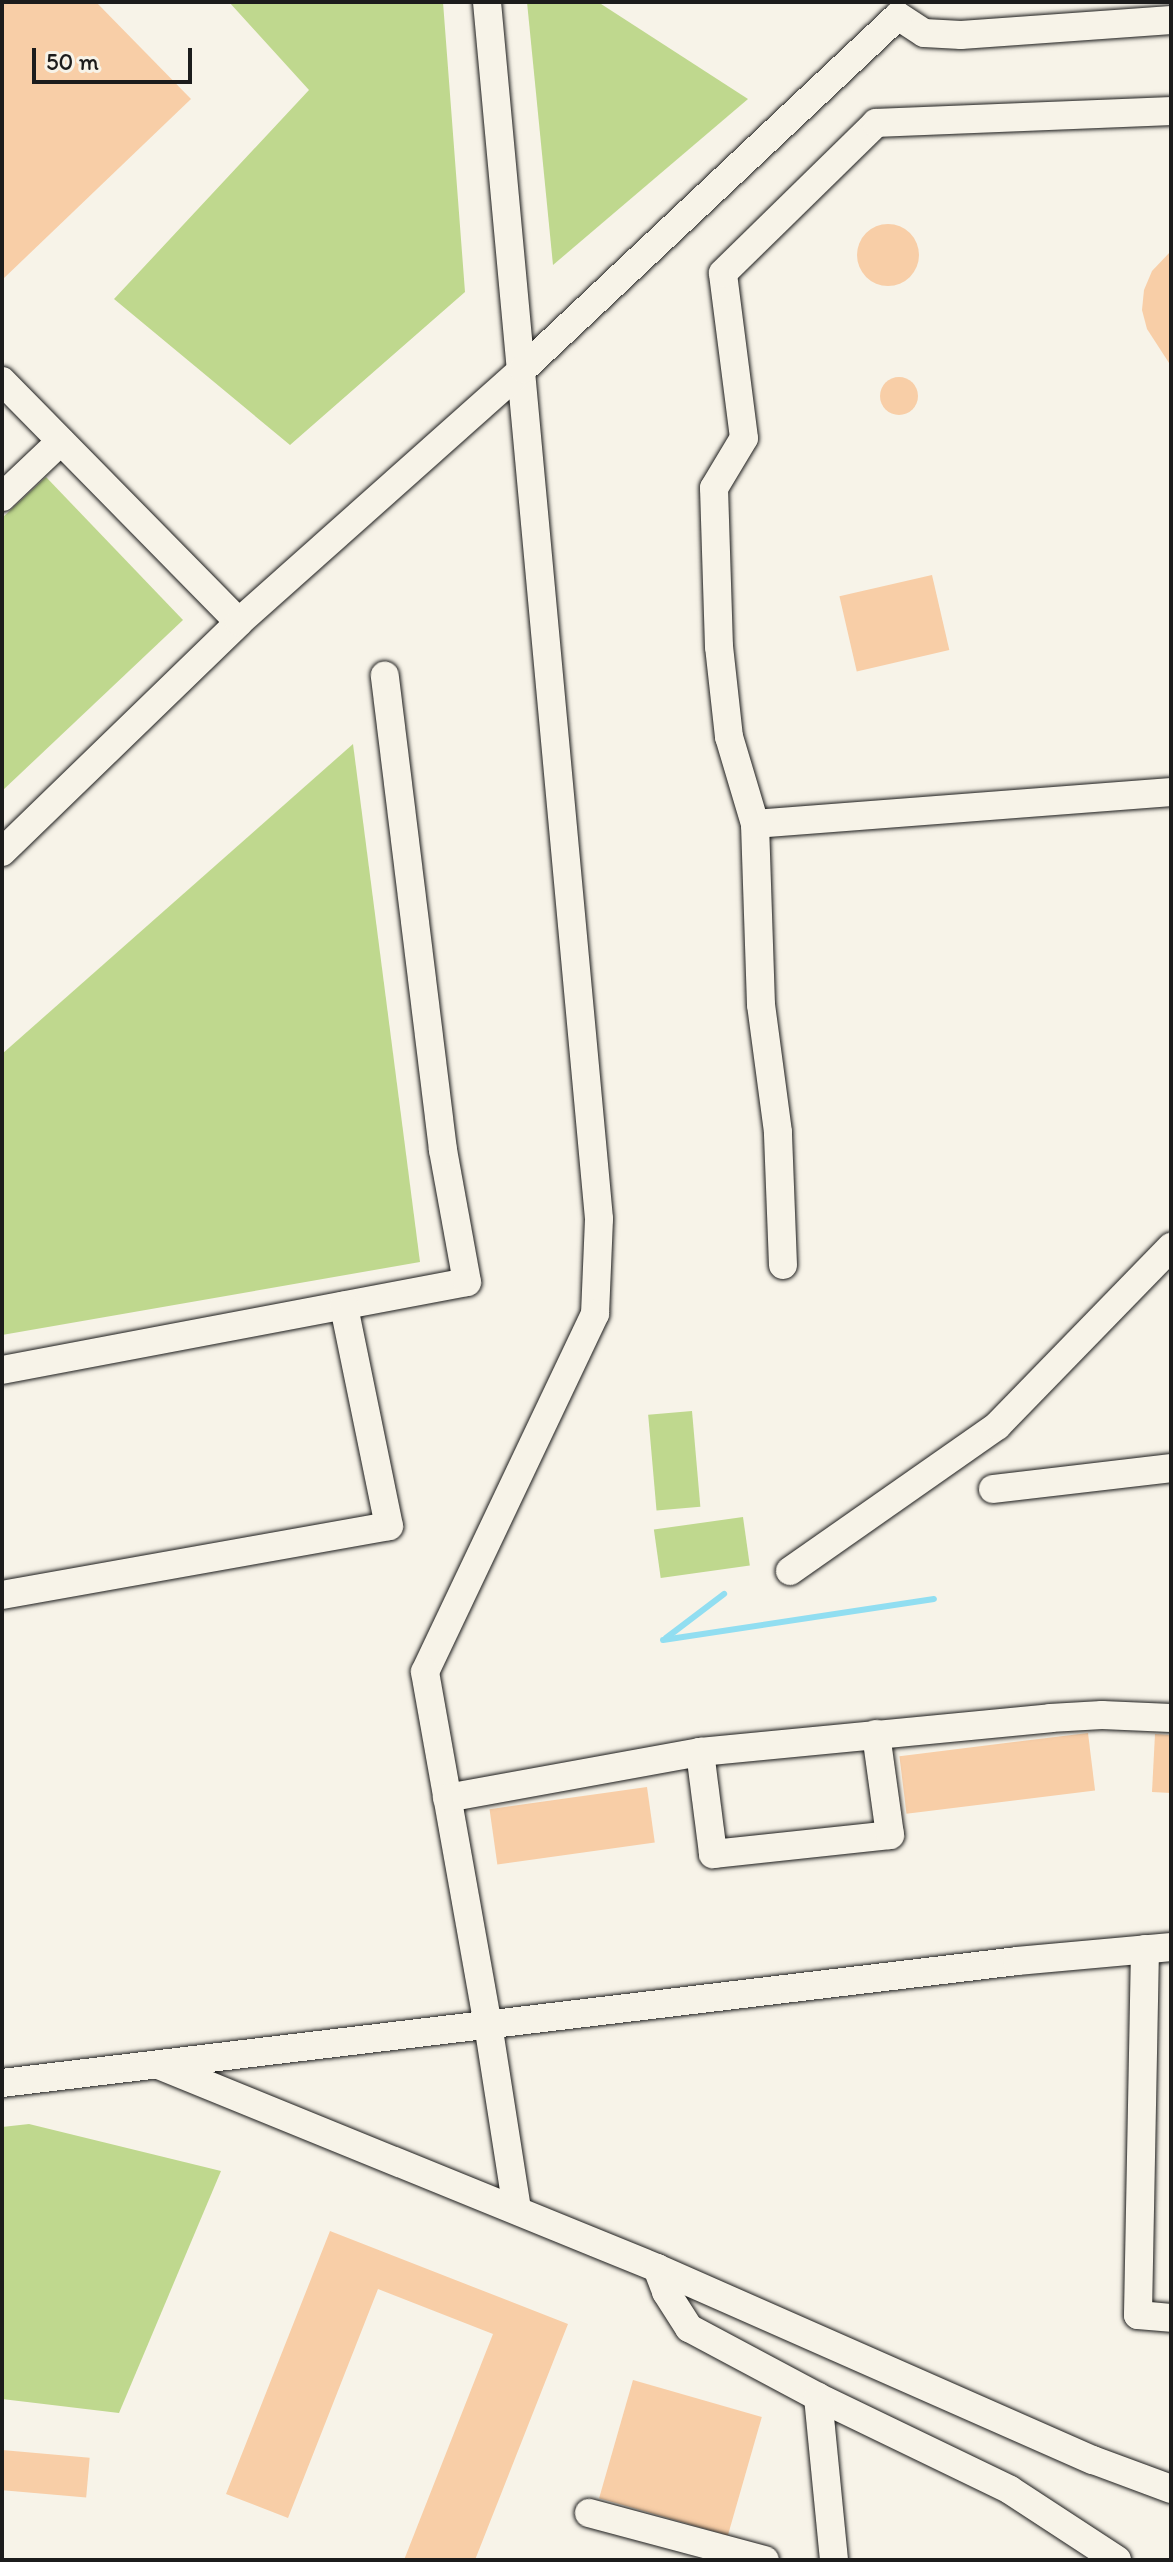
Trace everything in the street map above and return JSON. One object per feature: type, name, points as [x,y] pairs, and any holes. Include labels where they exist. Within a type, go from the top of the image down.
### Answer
[{"type":"street","points":[[487,2],[599,1219],[595,1314],[425,1672],[488,2024],[517,2210]]},
{"type":"street","points":[[2,852],[239,622],[523,369],[898,9],[924,33],[961,35],[1171,20]]},
{"type":"street","points":[[783,1265],[778,1132],[761,1005],[755,824],[729,737],[719,647],[714,488],[744,438],[723,273],[876,123],[1171,111]]},
{"type":"street","points":[[2,381],[239,622]]},
{"type":"street","points":[[2,497],[61,441]]},
{"type":"street","points":[[2,1370],[467,1282],[443,1150],[385,676]]},
{"type":"street","points":[[755,824],[1171,792]]},
{"type":"street","points":[[790,1571],[997,1426],[1171,1247]]},
{"type":"street","points":[[2,1595],[389,1526],[344,1306]]},
{"type":"street","points":[[993,1489],[1171,1468]]},
{"type":"street","points":[[447,1798],[700,1752],[1102,1715],[1171,1718]]},
{"type":"street","points":[[700,1752],[713,1854],[890,1835],[876,1734]]},
{"type":"street","points":[[2,2083],[1158,1948],[1138,2315],[1171,2318]]},
{"type":"street","points":[[156,2064],[657,2268],[1093,2460],[1171,2489]]},
{"type":"street","points":[[657,2268],[666,2292],[689,2328],[818,2397],[1010,2490],[1117,2560]]},
{"type":"street","points":[[818,2397],[834,2560]]},
{"type":"street","points":[[589,2513],[765,2560]]},
{"type":"green space","points":[[229,2],[443,2],[465,292],[290,445],[114,299],[309,90]]},
{"type":"green space","points":[[527,2],[598,2],[748,99],[553,265]]},
{"type":"green space","points":[[46,477],[183,620],[2,791],[2,518]]},
{"type":"green space","points":[[353,744],[420,1262],[2,1335],[2,1054]]},
{"type":"green space","points":[[692,1411],[700,1507],[657,1510],[648,1415]]},
{"type":"green space","points":[[743,1517],[750,1566],[661,1578],[654,1530]]},
{"type":"green space","points":[[29,2124],[221,2171],[119,2413],[2,2399],[2,2127]]},
{"type":"building","points":[[2,2],[96,2],[191,99],[2,280]]},
{"type":"building","points":[[888,224],[900,226],[910,233],[917,243],[917,267],[910,277],[900,284],[888,286],[876,284],[866,277],[859,267],[857,255],[859,243],[866,233],[876,226]]},
{"type":"building","points":[[1171,251],[1171,366],[1147,329],[1142,310],[1144,290],[1152,271]]},
{"type":"building","points":[[899,377],[913,382],[918,396],[913,410],[899,415],[885,410],[880,396],[885,382]]},
{"type":"building","points":[[932,575],[949,650],[857,671],[839,596]]},
{"type":"building","points":[[1088,1733],[1095,1791],[906,1814],[899,1756]]},
{"type":"building","points":[[1155,1734],[1171,1735],[1171,1793],[1152,1792]]},
{"type":"building","points":[[647,1787],[655,1842],[497,1865],[490,1809]]},
{"type":"building","points":[[330,2231],[568,2324],[475,2560],[404,2560],[493,2334],[378,2289],[288,2518],[226,2494]]},
{"type":"building","points":[[633,2380],[762,2417],[728,2535],[599,2498]]},
{"type":"building","points":[[2,2450],[90,2458],[86,2498],[2,2490]]},
{"type":"waterway","points":[[666,1638],[724,1594]]},
{"type":"waterway","points":[[663,1640],[934,1599]]}]
